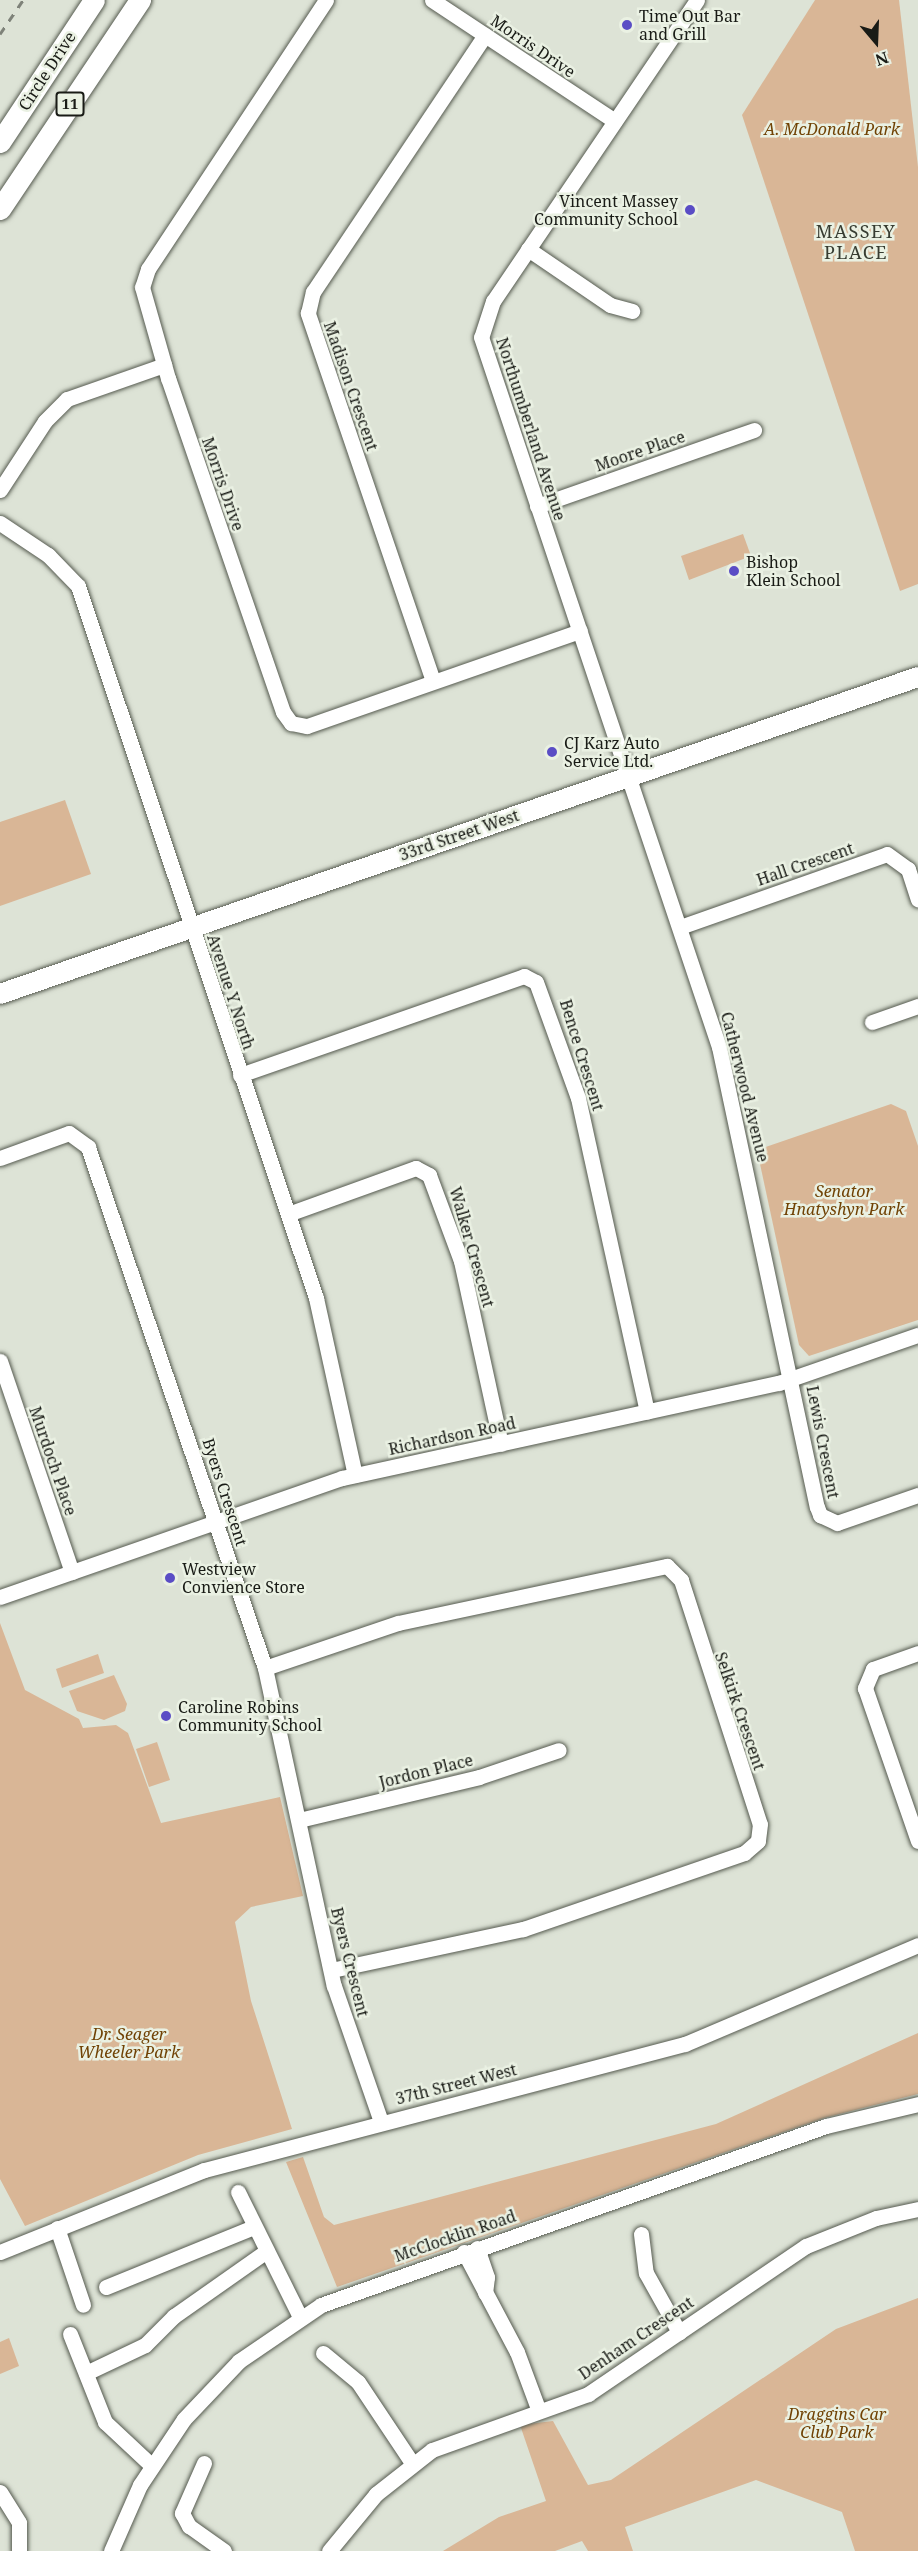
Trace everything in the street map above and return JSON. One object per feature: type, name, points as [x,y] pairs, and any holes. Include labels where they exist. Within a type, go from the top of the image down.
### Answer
[{"type":"highway","name":"Circle Drive","points":[[0,142],[94,0]]},
{"type":"highway","name":"11","points":[[0,209],[140,0]]},
{"type":"main road","name":"33rd Street West","points":[[0,994],[918,677]]},
{"type":"street","name":"Morris Drive","points":[[326,0],[148,269],[142,287],[145,306],[164,365],[287,719],[307,726],[580,631]]},
{"type":"street","name":"Morris Drive","points":[[432,0],[615,121]]},
{"type":"street","name":"Northumberland Avenue","points":[[629,777],[481,336],[493,301],[697,0]]},
{"type":"street","name":"Madison Crescent","points":[[433,681],[308,313],[314,292],[485,35]]},
{"type":"street","points":[[528,249],[610,305],[632,311]]},
{"type":"street","points":[[0,490],[45,421],[68,399],[164,365]]},
{"type":"street","name":"Moore Place","points":[[537,506],[754,430]]},
{"type":"street","name":"Avenue Y North","points":[[0,523],[48,555],[78,586],[320,1310],[355,1475]]},
{"type":"street","name":"Catherwood Avenue","points":[[629,777],[723,1060],[792,1379]]},
{"type":"street","name":"Hall Crescent","points":[[680,927],[887,854],[908,869],[918,899]]},
{"type":"street","name":"Bence Crescent","points":[[240,1075],[524,976],[536,982],[578,1098],[647,1412]]},
{"type":"street","points":[[872,1022],[918,1006]]},
{"type":"street","name":"Byers Crescent","points":[[0,1158],[69,1133],[88,1147],[265,1668],[331,1970],[381,2122]]},
{"type":"street","name":"Walker Crescent","points":[[288,1214],[416,1168],[429,1175],[461,1261],[501,1444]]},
{"type":"street","name":"Richardson Road","points":[[0,1597],[355,1475],[792,1379],[918,1335]]},
{"type":"street","name":"Murdoch Place","points":[[0,1361],[72,1572]]},
{"type":"street","name":"Lewis Crescent","points":[[792,1379],[820,1515],[837,1523],[918,1495]]},
{"type":"street","name":"Selkirk Crescent","points":[[265,1668],[398,1623],[667,1566],[681,1580],[760,1824],[758,1841],[744,1853],[523,1929],[331,1970]]},
{"type":"street","points":[[918,1653],[880,1665],[865,1679],[918,1841]]},
{"type":"street","name":"Jordon Place","points":[[299,1820],[471,1779],[559,1750]]},
{"type":"street","name":"37th Street West","points":[[0,2252],[204,2170],[685,2044],[918,1945]]},
{"type":"street","name":"McClocklin Road","points":[[111,2551],[151,2465],[220,2379],[300,2317],[364,2286],[826,2126],[918,2104]]},
{"type":"street","points":[[238,2192],[265,2252],[300,2317]]},
{"type":"street","name":"Denham Crescent","points":[[329,2551],[358,2513],[412,2463],[458,2438],[539,2411],[604,2385],[806,2246],[876,2218],[918,2209]]},
{"type":"street","points":[[106,2287],[254,2227]]},
{"type":"street","points":[[57,2228],[83,2305]]},
{"type":"street","points":[[641,2234],[646,2273],[679,2332]]},
{"type":"street","points":[[470,2250],[485,2293],[518,2352],[539,2411]]},
{"type":"street","points":[[86,2373],[145,2345],[174,2316],[265,2252]]},
{"type":"street","points":[[70,2334],[105,2422],[151,2465]]},
{"type":"street","points":[[323,2353],[358,2382],[412,2463]]},
{"type":"street","points":[[204,2463],[182,2513],[189,2526],[224,2551]]},
{"type":"street","points":[[0,2492],[19,2523],[19,2551]]},
{"type":"green space","name":"A. McDonald Park","points":[[815,0],[899,0],[918,167],[918,584],[900,591],[742,115]]},
{"type":"green space","points":[[743,534],[751,556],[689,580],[681,556]]},
{"type":"green space","points":[[65,800],[91,874],[0,906],[0,822]]},
{"type":"green space","name":"Senator Hnatyshyn Park","points":[[891,1104],[906,1111],[918,1146],[918,1320],[809,1356],[799,1345],[757,1150]]},
{"type":"green space","name":"Dr. Seager Wheeler Park","points":[[0,1623],[25,1690],[79,1719],[83,1728],[116,1725],[128,1733],[161,1823],[280,1797],[303,1896],[251,1907],[235,1922],[251,2001],[292,2129],[198,2155],[25,2226],[0,2179]]},
{"type":"green space","points":[[98,1654],[104,1673],[62,1688],[56,1669]]},
{"type":"green space","points":[[114,1675],[127,1704],[125,1711],[104,1720],[77,1711],[69,1691]]},
{"type":"green space","points":[[157,1742],[170,1780],[149,1787],[136,1749]]},
{"type":"green space","points":[[918,2033],[918,2094],[824,2118],[337,2287],[286,2162],[303,2157],[324,2217],[334,2225],[716,2124]]},
{"type":"green space","name":"Draggins Car Club Park","points":[[918,2298],[918,2551],[855,2551],[842,2512],[756,2480],[625,2527],[633,2551],[588,2551],[582,2541],[555,2551],[443,2551],[499,2517],[546,2501],[520,2425],[553,2421],[588,2485],[611,2480],[836,2329]]},
{"type":"green space","points":[[9,2338],[19,2366],[0,2374],[0,2342]]},
{"type":"railway","points":[[0,34],[23,0]]},
{"type":"place","name":"Time Out Bar and Grill","points":[[627,25]]},
{"type":"place","name":"Vincent Massey Community School","points":[[690,210]]},
{"type":"place","name":"Bishop Klein School","points":[[734,571]]},
{"type":"place","name":"CJ Karz Auto Service Ltd.","points":[[552,752]]},
{"type":"place","name":"Westview Convience Store","points":[[170,1578]]},
{"type":"place","name":"Caroline Robins Community School","points":[[166,1716]]},
{"type":"district","name":"MASSEY PLACE","points":[[856,242]]}]
